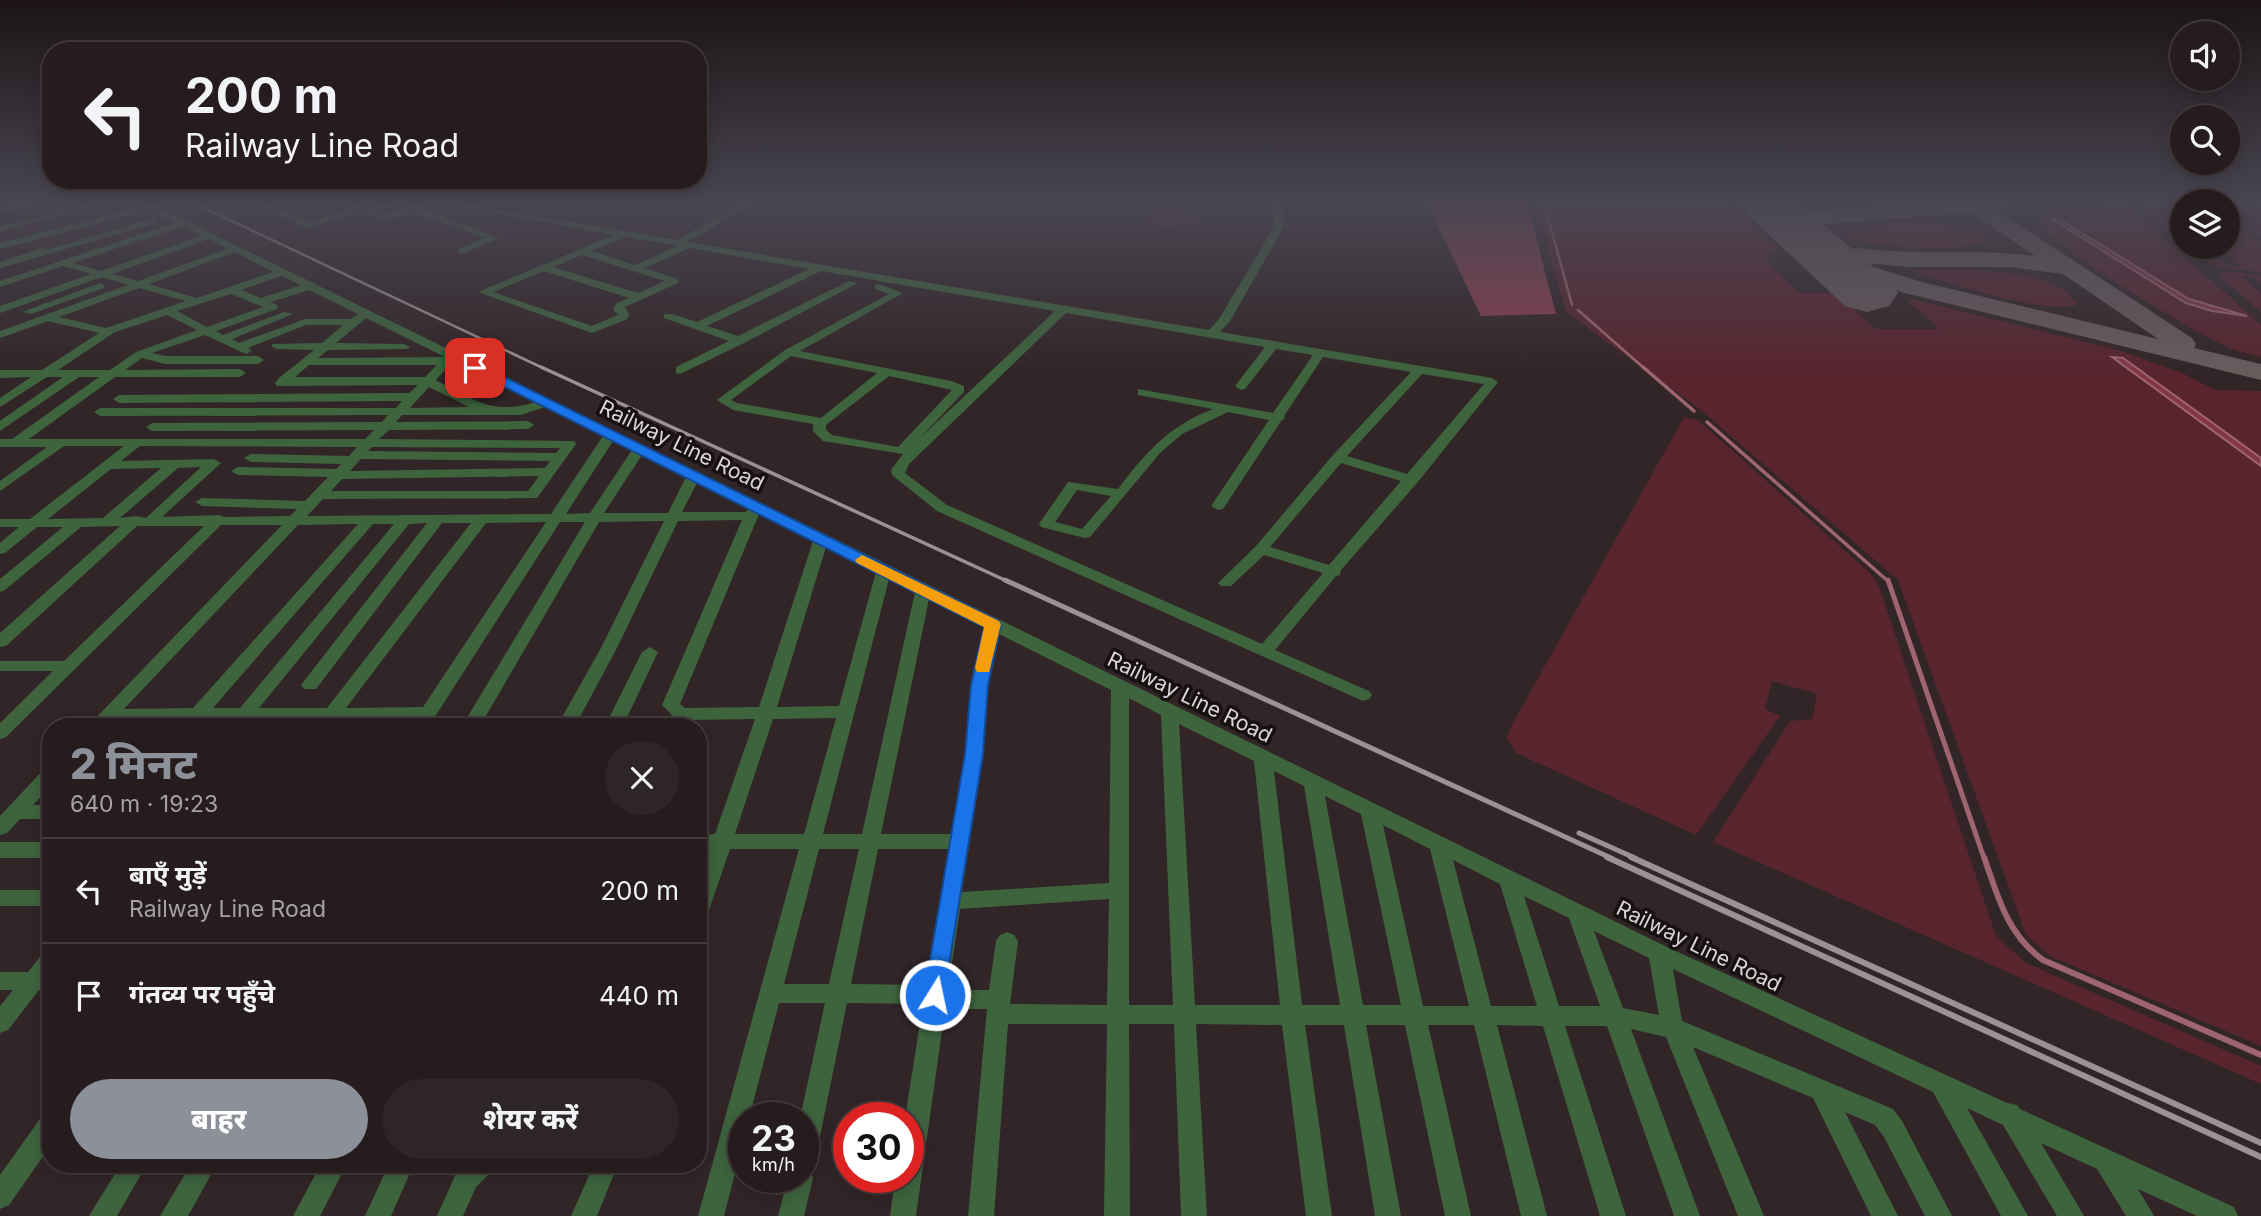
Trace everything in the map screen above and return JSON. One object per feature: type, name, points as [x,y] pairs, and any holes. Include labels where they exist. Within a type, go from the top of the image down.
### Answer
[{"type":"street","points":[[0,265],[18,260]]},
{"type":"street","points":[[62,260],[101,274],[193,300]]},
{"type":"street","points":[[0,284],[72,260]]},
{"type":"street","points":[[5,308],[142,260]]},
{"type":"street","points":[[0,335],[206,260]]},
{"type":"street","name":"Railway Line Road","points":[[257,260],[310,286],[359,318],[545,403],[693,476],[753,511],[821,539],[1659,953],[1942,1086],[2009,1113],[2219,1214]]},
{"type":"street","points":[[562,260],[483,292],[592,330],[620,319],[624,314],[618,308],[674,281],[609,260]]},
{"type":"street","points":[[637,268],[656,260]]},
{"type":"street","points":[[779,260],[1214,332],[1492,382],[1265,652]]},
{"type":"street","points":[[1214,332],[1224,321],[1260,260]]},
{"type":"street","points":[[543,267],[638,297]]},
{"type":"street","points":[[698,326],[820,267]]},
{"type":"street","points":[[0,403],[108,332],[193,300],[282,272]]},
{"type":"street","points":[[808,275],[898,293],[789,352],[723,400],[733,405],[820,422],[830,419],[886,372]]},
{"type":"street","points":[[27,312],[119,279]]},
{"type":"street","points":[[680,370],[853,283]]},
{"type":"street","points":[[0,453],[7,443],[140,354],[208,330],[310,286]]},
{"type":"street","points":[[231,290],[305,322]]},
{"type":"street","points":[[5,308],[108,332]]},
{"type":"street","points":[[1063,309],[904,461],[898,470],[899,475],[942,508],[1363,695]]},
{"type":"street","points":[[166,310],[225,338],[248,353]]},
{"type":"street","points":[[225,338],[288,314]]},
{"type":"street","points":[[668,316],[740,341]]},
{"type":"street","points":[[140,354],[165,360],[248,353],[305,322],[359,318]]},
{"type":"street","points":[[214,442],[359,318]]},
{"type":"street","points":[[135,342],[155,349]]},
{"type":"street","points":[[1241,386],[1274,343]]},
{"type":"street","points":[[277,346],[404,347]]},
{"type":"street","points":[[1219,506],[1321,351]]},
{"type":"street","points":[[789,352],[960,389],[901,451],[828,438],[819,431],[820,422]]},
{"type":"street","points":[[306,362],[449,359]]},
{"type":"street","points":[[105,718],[449,359]]},
{"type":"street","points":[[1226,583],[1261,549],[1339,458],[1422,368]]},
{"type":"street","points":[[0,427],[77,373]]},
{"type":"street","points":[[153,373],[134,387],[223,389]]},
{"type":"street","points":[[4,376],[240,373]]},
{"type":"street","points":[[283,381],[428,381],[486,411]]},
{"type":"street","points":[[1143,392],[1279,418]]},
{"type":"street","points":[[119,399],[412,397]]},
{"type":"street","points":[[100,412],[486,411],[526,410],[545,403]]},
{"type":"street","points":[[1121,494],[1073,485],[1046,524],[1085,534],[1121,494],[1168,435],[1194,419],[1228,408]]},
{"type":"street","points":[[152,427],[528,425]]},
{"type":"street","points":[[426,718],[610,435]]},
{"type":"street","points":[[0,550],[137,442]]},
{"type":"street","points":[[7,443],[569,444],[532,495],[202,502]]},
{"type":"street","points":[[0,487],[60,443]]},
{"type":"street","points":[[476,718],[594,518],[639,449]]},
{"type":"street","points":[[251,458],[561,457]]},
{"type":"street","points":[[1339,458],[1412,480]]},
{"type":"street","points":[[0,642],[214,463],[108,465]]},
{"type":"street","points":[[108,521],[174,464]]},
{"type":"street","points":[[238,471],[549,472]]},
{"type":"street","points":[[570,718],[609,648],[693,476]]},
{"type":"street","points":[[0,523],[219,519],[594,518],[753,511],[671,705],[677,718]]},
{"type":"street","points":[[329,718],[482,518]]},
{"type":"street","points":[[0,733],[219,519]]},
{"type":"street","points":[[195,718],[370,519]]},
{"type":"street","points":[[244,715],[406,519]]},
{"type":"street","points":[[310,685],[439,519]]},
{"type":"street","points":[[0,587],[78,522]]},
{"type":"street","points":[[707,886],[767,712],[821,539]]},
{"type":"street","points":[[1261,549],[1335,572]]},
{"type":"street","points":[[711,1216],[884,570]]},
{"type":"street","points":[[816,1102],[923,590]]},
{"type":"street","points":[[919,1102],[974,754],[979,685],[993,624]]},
{"type":"street","points":[[618,718],[650,652]]},
{"type":"street","points":[[0,666],[70,666]]},
{"type":"street","points":[[1116,1216],[1120,688]]},
{"type":"street","points":[[700,718],[767,712],[846,712]]},
{"type":"street","points":[[1170,713],[1195,1216]]},
{"type":"street","points":[[218,718],[244,715],[286,718]]},
{"type":"street","points":[[1263,758],[1292,1015],[1320,1216]]},
{"type":"street","points":[[1313,783],[1388,1216]]},
{"type":"street","points":[[0,828],[42,784]]},
{"type":"street","points":[[1370,811],[1458,1216]]},
{"type":"street","points":[[15,812],[42,812]]},
{"type":"street","points":[[707,842],[959,841]]},
{"type":"street","points":[[1439,845],[1534,1216]]},
{"type":"street","points":[[0,850],[42,849]]},
{"type":"street","points":[[1508,877],[1613,1216]]},
{"type":"street","points":[[950,901],[1119,890]]},
{"type":"street","points":[[0,898],[42,898]]},
{"type":"street","points":[[1577,912],[1687,1216]]},
{"type":"street","points":[[981,1216],[1007,940]]},
{"type":"street","points":[[1659,953],[1673,1028],[1751,1216]]},
{"type":"street","points":[[0,981],[42,981]]},
{"type":"street","points":[[0,1023],[42,982]]},
{"type":"street","points":[[769,993],[935,997],[999,1007],[1118,1015],[1613,1016],[1673,1028],[1884,1117],[1939,1216]]},
{"type":"street","points":[[1942,1086],[2014,1216]]},
{"type":"street","points":[[1821,1090],[1885,1216]]},
{"type":"street","points":[[2009,1113],[2071,1216]]},
{"type":"street","points":[[0,1196],[42,1138]]},
{"type":"street","points":[[2105,1159],[2141,1216]]},
{"type":"street","points":[[102,1216],[129,1173]]},
{"type":"street","points":[[173,1216],[199,1173]]},
{"type":"street","points":[[306,1216],[330,1173]]},
{"type":"street","points":[[378,1216],[398,1173]]},
{"type":"street","points":[[450,1216],[467,1178],[472,1173]]},
{"type":"street","points":[[584,1216],[602,1173]]},
{"type":"street","points":[[792,1216],[797,1193]]},
{"type":"street","points":[[903,1216],[906,1193]]},
{"type":"shaded area","points":[[1454,260],[1542,260],[1556,314],[1481,316]]},
{"type":"shaded area","points":[[1551,260],[1769,260],[1769,263],[1800,293],[1836,293],[1875,329],[1940,329],[1907,300],[1915,300],[2118,350],[2182,373],[2215,390],[2261,391],[2261,458],[2123,358],[2113,358],[2261,466],[2261,1046],[2050,956],[2026,935],[1898,580],[1697,407],[1566,312]]},
{"type":"shaded area","points":[[2083,260],[2118,260],[2186,303],[2212,311],[2246,315],[2195,303],[2125,260],[2188,260],[2261,325],[2261,357],[2214,340]]},
{"type":"shaded area","points":[[2117,260],[2125,260],[2189,299],[2247,316],[2212,311],[2186,303]]},
{"type":"shaded area","points":[[2204,260],[2221,260],[2230,267],[2242,267],[2233,260],[2261,260],[2261,272],[2212,266]]},
{"type":"shaded area","points":[[1913,270],[1976,270],[2026,276],[2048,282],[2066,291],[2077,304],[2066,307],[2023,302],[1970,289]]},
{"type":"shaded area","points":[[2220,273],[2261,275],[2261,283],[2253,277],[2241,276],[2261,294],[2261,312],[2221,277]]},
{"type":"shaded area","points":[[2112,357],[2123,358],[2261,458],[2261,466]]},
{"type":"shaded area","points":[[1684,417],[1698,420],[1871,574],[1879,586],[1996,936],[2025,962],[2261,1066],[2261,1084],[1713,842],[1790,721],[1812,719],[1817,694],[1772,681],[1765,709],[1780,716],[1696,835],[1516,753],[1507,738],[1509,730]]},
{"type":"waterway","points":[[1560,260],[1572,305]]},
{"type":"waterway","points":[[1578,310],[1645,369]]},
{"type":"waterway","points":[[1643,367],[1694,411]]},
{"type":"waterway","points":[[1707,422],[1889,582]]},
{"type":"waterway","points":[[1889,582],[1984,858]]},
{"type":"waterway","points":[[1984,857],[2012,927],[2043,960],[2261,1055]]},
{"type":"taxiway","points":[[1836,260],[1848,267],[1914,288],[2261,372]]},
{"type":"taxiway","points":[[1900,260],[1927,260]]},
{"type":"taxiway","points":[[2003,260],[2059,268]]},
{"type":"taxiway","points":[[2057,260],[2183,344]]},
{"type":"runway","points":[[1830,260],[1867,293]]},
{"type":"railway","points":[[314,260],[545,369]]},
{"type":"railway","points":[[541,367],[1009,582]]},
{"type":"railway","points":[[1005,580],[1611,858]]},
{"type":"railway","points":[[1579,833],[1635,858]]},
{"type":"railway","points":[[1607,857],[2261,1157]]},
{"type":"railway","points":[[1631,857],[2261,1143]]},
{"type":"slow traffic","points":[[862,560],[993,624],[983,668]]},
{"type":"route","points":[[475,368],[993,624],[979,685],[974,754],[935,995]]}]
